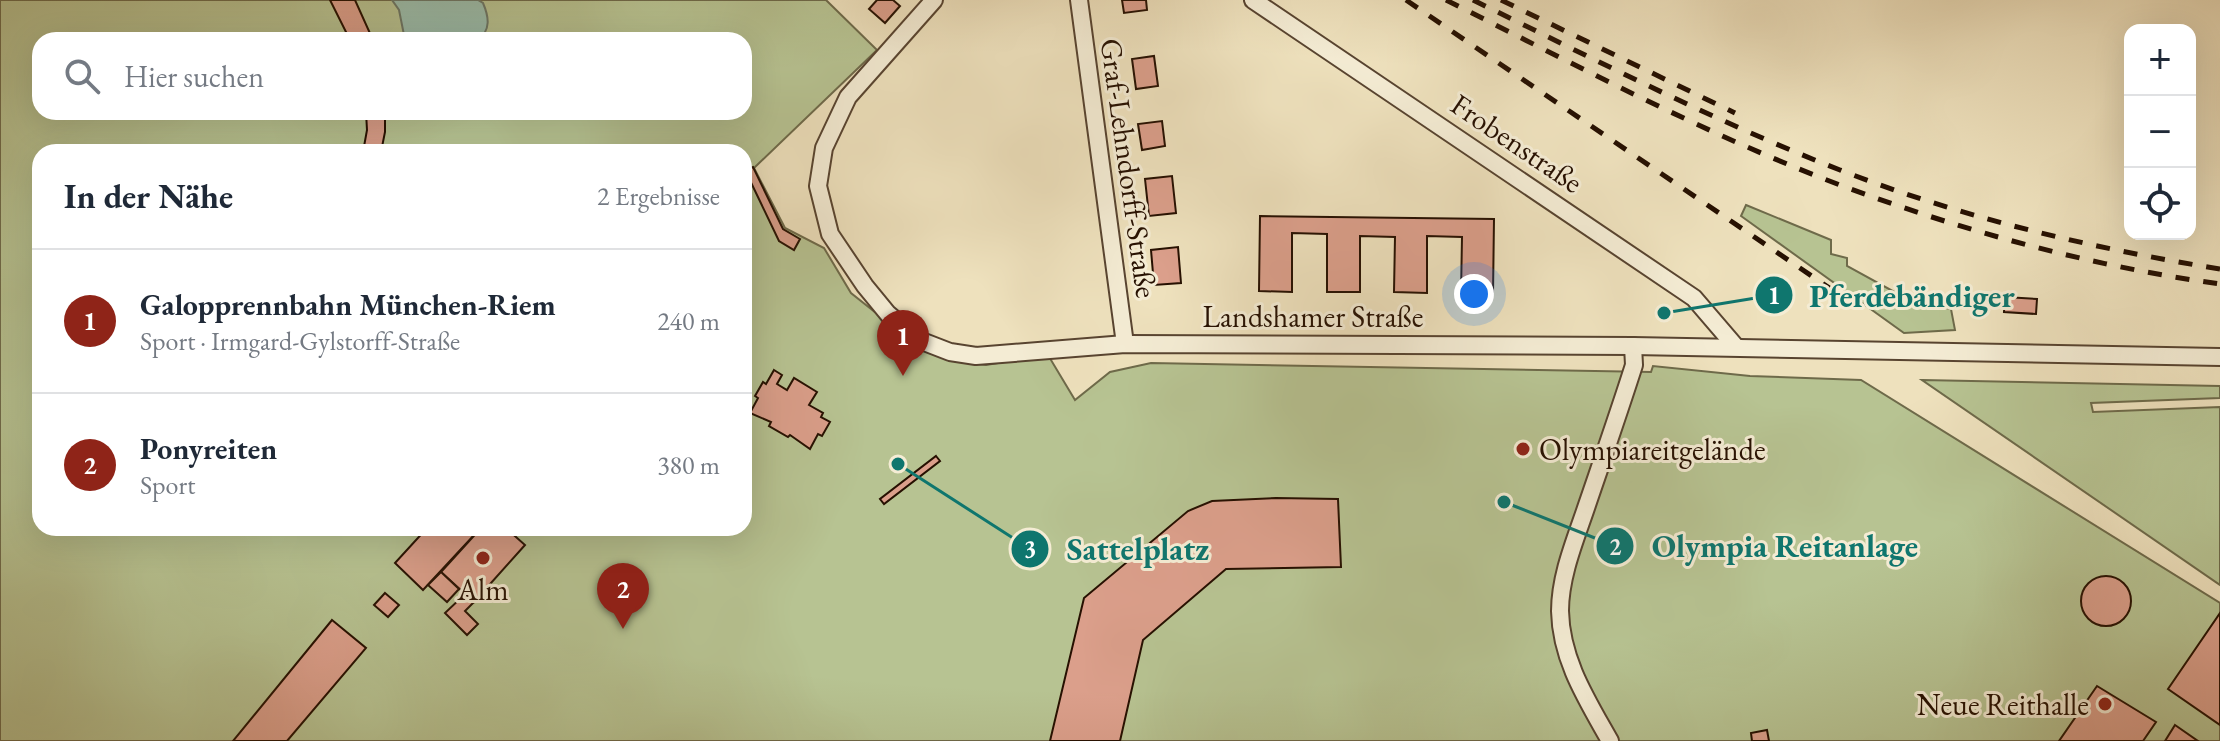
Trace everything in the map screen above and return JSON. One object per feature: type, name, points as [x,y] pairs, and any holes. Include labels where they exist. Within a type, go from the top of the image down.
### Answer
[{"type":"street","name":"Landshamer Straße","points":[[934,0],[848,97],[824,148],[818,186],[830,234],[865,286],[888,314],[919,340],[950,352],[976,356],[1125,344],[1736,347],[2220,357]]},
{"type":"street","name":"Graf-Lehndorff-Straße","points":[[1079,0],[1125,344]]},
{"type":"street","name":"Frobenstraße","points":[[1253,0],[1694,298],[1736,347]]},
{"type":"street","points":[[1610,741],[1577,684],[1565,644],[1560,610],[1575,542],[1634,365],[1633,346]]},
{"type":"shaded area","points":[[0,0],[826,0],[877,50],[754,168],[785,228],[824,248],[851,293],[915,344],[948,360],[986,365],[1048,355],[1075,400],[1110,372],[1151,363],[1651,372],[1653,366],[1750,376],[1861,380],[2220,603],[2220,741],[0,741]]},
{"type":"shaded area","points":[[392,0],[478,0],[485,8],[487,28],[484,32],[403,32],[399,10]]},
{"type":"shaded area","points":[[1746,205],[1831,240],[1831,254],[1847,258],[1847,266],[1909,300],[1951,309],[1955,330],[1904,333],[1741,216]]},
{"type":"shaded area","points":[[1922,380],[2220,386],[2220,398],[2091,403],[2093,412],[2220,407],[2220,585]]},
{"type":"building","points":[[330,0],[355,0],[369,32],[346,32]]},
{"type":"building","points":[[877,0],[893,0],[900,6],[885,23],[869,9]]},
{"type":"building","points":[[1122,0],[1146,0],[1147,10],[1124,13]]},
{"type":"building","points":[[1154,56],[1158,86],[1136,89],[1132,59]]},
{"type":"building","points":[[366,120],[385,120],[383,144],[364,144]]},
{"type":"building","points":[[1162,121],[1165,146],[1142,150],[1138,124]]},
{"type":"building","points":[[752,167],[783,229],[800,239],[794,250],[779,241],[752,185]]},
{"type":"building","points":[[1172,176],[1176,213],[1149,216],[1145,179]]},
{"type":"building","points":[[1260,216],[1494,219],[1493,294],[1461,294],[1462,237],[1427,236],[1427,293],[1394,292],[1395,237],[1360,236],[1360,292],[1327,292],[1327,234],[1292,233],[1292,292],[1259,291]]},
{"type":"building","points":[[1178,247],[1181,283],[1154,285],[1151,250]]},
{"type":"building","points":[[2005,297],[2037,299],[2036,314],[2004,312]]},
{"type":"building","points":[[774,370],[782,375],[777,384],[787,390],[794,378],[817,392],[809,405],[823,413],[821,417],[830,422],[822,436],[818,434],[810,449],[790,435],[788,437],[769,426],[771,422],[752,414],[758,398],[755,396],[763,382],[766,384]]},
{"type":"building","points":[[936,456],[940,461],[884,504],[880,499]]},
{"type":"building","points":[[1338,499],[1341,567],[1226,569],[1143,640],[1120,741],[1050,741],[1084,598],[1188,511],[1212,501]]},
{"type":"building","points":[[420,536],[473,536],[423,590],[395,563]]},
{"type":"building","name":"Alm","points":[[474,536],[515,536],[525,545],[474,602],[441,572]]},
{"type":"building","points":[[441,572],[459,589],[447,602],[428,585]]},
{"type":"building","points":[[2106,576],[2124,583],[2131,601],[2124,619],[2106,626],[2088,619],[2081,601],[2088,583]]},
{"type":"building","points":[[385,593],[399,605],[388,617],[374,605]]},
{"type":"building","points":[[465,594],[474,602],[465,611],[478,624],[467,635],[445,613]]},
{"type":"building","points":[[2220,613],[2220,725],[2168,689]]},
{"type":"building","points":[[332,620],[366,648],[287,741],[233,741]]},
{"type":"building","name":"Neue Reithalle","points":[[2097,686],[2156,722],[2143,741],[2059,741]]},
{"type":"building","points":[[2175,725],[2198,741],[2165,741]]},
{"type":"building","points":[[1767,730],[1769,741],[1752,741],[1751,733]]},
{"type":"railway","points":[[1406,0],[1850,302]]},
{"type":"railway","points":[[1446,0],[1690,121],[1840,185],[2027,245],[2123,267],[2220,284]]},
{"type":"railway","points":[[1473,0],[1700,110],[1886,187],[2028,230],[2220,269]]},
{"type":"railway","points":[[1501,0],[1735,113]]},
{"type":"place","name":"Pferdebändiger","points":[[1664,313]]},
{"type":"place","name":"Galopprennbahn München-Riem","points":[[903,376]]},
{"type":"place","name":"Olympiareitgelände","points":[[1523,449]]},
{"type":"place","name":"Sattelplatz","points":[[898,464]]},
{"type":"place","name":"Olympia Reitanlage","points":[[1504,502]]},
{"type":"place","name":"Alm","points":[[483,558]]},
{"type":"place","name":"Ponyreiten","points":[[623,629]]},
{"type":"place","name":"Neue Reithalle","points":[[2105,704]]}]
